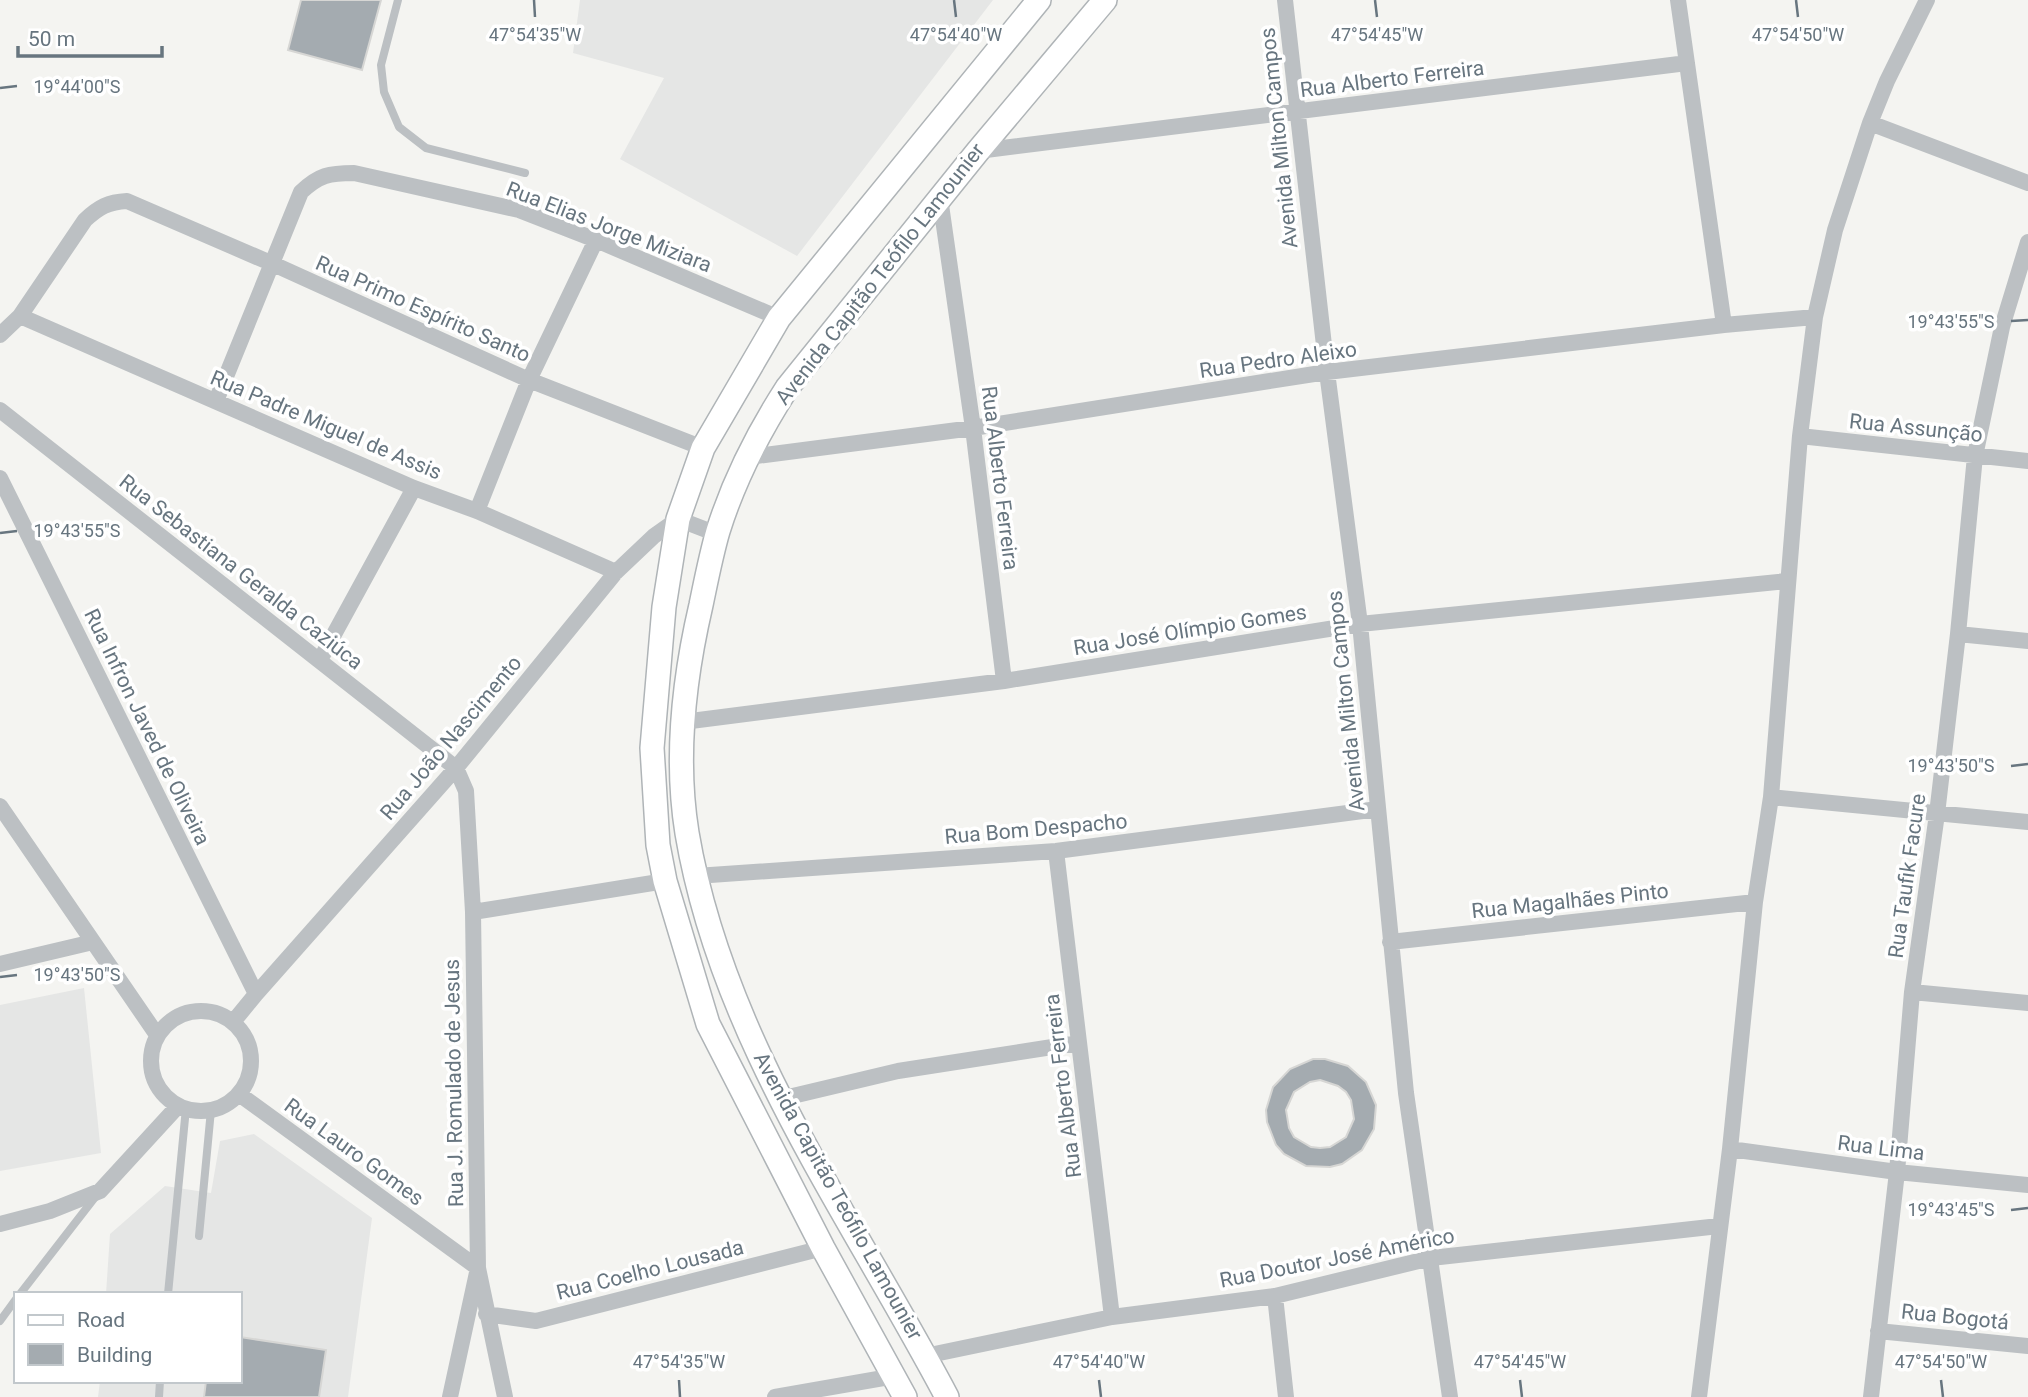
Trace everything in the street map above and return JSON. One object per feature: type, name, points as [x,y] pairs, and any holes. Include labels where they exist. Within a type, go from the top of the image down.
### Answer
[{"type":"main road","name":"Avenida Capitão Teófilo Lamounier","points":[[900,1387],[823,1248],[708,1024],[665,881],[658,845],[652,748],[664,607],[678,519],[703,448],[779,318],[1039,0]]},
{"type":"main road","name":"Avenida Capitão Teófilo Lamounier","points":[[947,1397],[780,1099],[729,989],[696,876],[687,831],[683,722],[692,642],[717,534],[731,495],[765,422],[787,388],[940,198],[1105,0]]},
{"type":"street","name":"Avenida Milton Campos","points":[[1285,0],[1327,372],[1360,624],[1406,1093],[1450,1397]]},
{"type":"street","points":[[1678,0],[1724,325]]},
{"type":"street","points":[[1699,1397],[1730,1149],[1755,902],[1771,797],[1800,436],[1815,317],[1835,230],[1870,123],[1886,80],[1927,0]]},
{"type":"street","name":"Rua Alberto Ferreira","points":[[978,151],[1686,63]]},
{"type":"street","points":[[1870,123],[2028,183]]},
{"type":"street","name":"Rua Elias Jorge Miziara","points":[[273,264],[301,192],[314,180],[326,175],[354,173],[519,210],[779,318]]},
{"type":"street","name":"Rua Alberto Ferreira","points":[[940,198],[973,428],[1004,681]]},
{"type":"street","name":"Rua Primo Espírito Santo","points":[[20,316],[85,220],[97,208],[111,202],[127,201],[529,380],[703,448]]},
{"type":"street","points":[[477,511],[529,380],[596,240]]},
{"type":"street","name":"Rua Taufik Facure","points":[[1871,1397],[1897,1172],[1912,992],[1937,814],[1975,456],[2002,327],[2028,242]]},
{"type":"street","points":[[216,401],[273,264]]},
{"type":"street","points":[[0,335],[20,316]]},
{"type":"street","name":"Rua Padre Miguel de Assis","points":[[20,316],[414,488],[477,511],[616,572]]},
{"type":"street","name":"Rua Pedro Aleixo","points":[[748,457],[973,428],[1327,372],[1724,325],[1815,317]]},
{"type":"street","name":"Rua Sebastiana Geralda Caziúca","points":[[0,410],[456,768]]},
{"type":"street","name":"Rua Assunção","points":[[1800,436],[2028,461]]},
{"type":"street","name":"Rua Infron Javed de Oliveira","points":[[0,478],[256,994]]},
{"type":"street","points":[[320,660],[414,488]]},
{"type":"street","points":[[678,519],[717,534]]},
{"type":"street","name":"Rua João Nascimento","points":[[233,1022],[456,768],[616,572],[653,537],[678,519]]},
{"type":"street","name":"Rua José Olímpio Gomes","points":[[683,722],[1004,681],[1360,624],[1787,581]]},
{"type":"street","points":[[1958,635],[2028,641]]},
{"type":"street","name":"Rua J. Romulado de Jesus","points":[[456,768],[466,791],[473,912],[478,1268],[505,1397]]},
{"type":"street","points":[[1771,797],[2028,822]]},
{"type":"street","points":[[0,806],[157,1035]]},
{"type":"street","name":"Rua Bom Despacho","points":[[696,876],[1056,851],[1378,809]]},
{"type":"street","name":"Rua Alberto Ferreira","points":[[1056,851],[1112,1317]]},
{"type":"street","points":[[473,912],[665,881]]},
{"type":"street","name":"Rua Magalhães Pinto","points":[[1390,942],[1755,902]]},
{"type":"street","points":[[0,964],[93,942]]},
{"type":"street","points":[[1912,992],[2028,1003]]},
{"type":"street","points":[[201,1010],[218,1013],[233,1022],[247,1042],[251,1065],[239,1094],[226,1104],[211,1110],[194,1111],[182,1107],[160,1090],[150,1067],[151,1050],[157,1035],[168,1022],[184,1013],[201,1010]]},
{"type":"street","points":[[780,1099],[898,1071],[1078,1042]]},
{"type":"street","name":"Rua Lauro Gomes","points":[[239,1094],[478,1268]]},
{"type":"street","points":[[0,1224],[50,1211],[100,1191],[182,1107]]},
{"type":"street","name":"Rua Lima","points":[[1730,1149],[1897,1172],[2028,1185]]},
{"type":"street","name":"Rua Doutor José Américo","points":[[925,1356],[1112,1317],[1275,1296],[1431,1258],[1719,1226]]},
{"type":"street","name":"Rua Coelho Lousada","points":[[486,1314],[536,1321],[823,1248]]},
{"type":"street","points":[[450,1397],[478,1268]]},
{"type":"street","points":[[1275,1296],[1286,1397]]},
{"type":"street","name":"Rua Bogotá","points":[[1878,1331],[2028,1346]]},
{"type":"street","points":[[775,1397],[900,1387]]},
{"type":"lane","points":[[398,0],[381,65],[384,92],[399,127],[426,148],[525,173]]},
{"type":"lane","points":[[168,1292],[182,1107]]},
{"type":"lane","points":[[199,1236],[211,1110]]},
{"type":"lane","points":[[22,1292],[100,1191]]},
{"type":"lane","points":[[0,1321],[14,1302]]},
{"type":"shaded area","points":[[580,0],[993,0],[797,256],[620,159],[664,78],[573,53]]},
{"type":"shaded area","points":[[84,988],[101,1153],[0,1171],[0,1005]]},
{"type":"shaded area","points":[[254,1134],[372,1218],[348,1397],[98,1397],[100,1383],[242,1383],[242,1292],[106,1292],[110,1234],[165,1186],[211,1193],[220,1141]]},
{"type":"building","points":[[301,0],[381,0],[362,70],[288,50]]},
{"type":"building","points":[[1313,1059],[1325,1059],[1348,1066],[1366,1082],[1376,1105],[1374,1129],[1362,1150],[1342,1164],[1330,1167],[1306,1166],[1284,1154],[1276,1145],[1267,1122],[1266,1110],[1273,1087],[1290,1069]],"holes":[[[1320,1080],[1338,1086],[1351,1100],[1354,1119],[1346,1137],[1330,1147],[1320,1148],[1311,1147],[1294,1137],[1289,1128],[1286,1110],[1294,1092],[1310,1082]]]},
{"type":"building","points":[[242,1337],[326,1350],[319,1397],[204,1397],[206,1383],[242,1383]]}]
